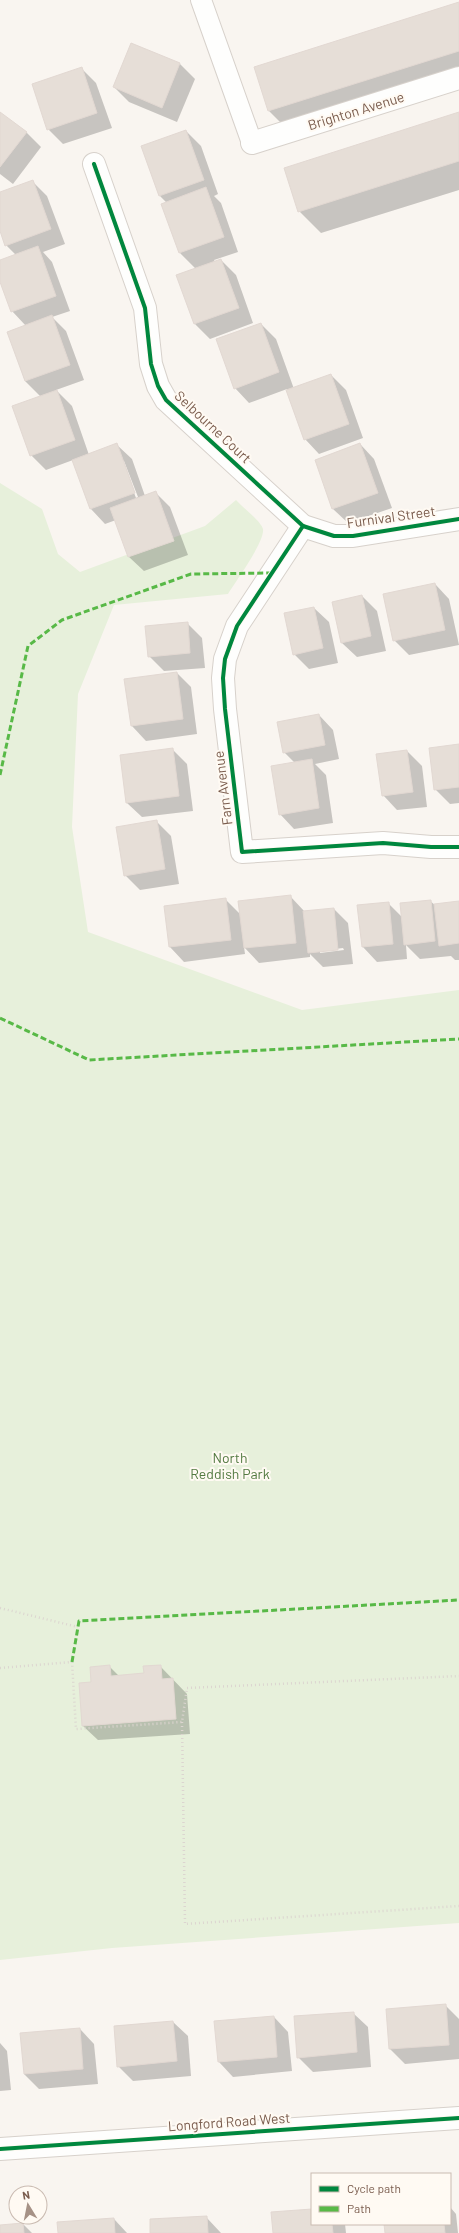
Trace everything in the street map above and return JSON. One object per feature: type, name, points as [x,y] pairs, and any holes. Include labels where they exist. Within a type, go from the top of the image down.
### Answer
[{"type":"street","name":"Brighton Avenue","points":[[252,143],[459,78]]},
{"type":"street","name":"Selbourne Court","points":[[94,164],[145,308],[151,364],[158,386],[166,400],[303,526]]},
{"type":"street","name":"Furnival Street","points":[[303,526],[334,536],[353,536],[459,519]]},
{"type":"street","name":"Farn Avenue","points":[[303,526],[237,626],[225,658],[223,678],[225,709],[242,852],[383,843],[431,847],[459,846]]},
{"type":"street","name":"Longford Road West","points":[[0,2149],[459,2118]]},
{"type":"lane","points":[[201,0],[252,143]]},
{"type":"path","points":[[0,1608],[78,1628]]},
{"type":"path","points":[[0,1668],[72,1662],[76,1729],[182,1722]]},
{"type":"path","points":[[459,1676],[187,1688],[182,1722],[185,1924],[459,1906]]},
{"type":"green space","name":"North Reddish Park","points":[[0,483],[42,509],[58,554],[80,572],[205,526],[236,500],[255,518],[263,529],[255,552],[228,594],[114,605],[78,694],[72,827],[88,932],[302,1010],[459,990],[459,1923],[112,1948],[0,1960]]},
{"type":"building","points":[[459,2],[459,51],[268,111],[254,67]]},
{"type":"building","points":[[131,43],[180,63],[162,108],[113,87]]},
{"type":"building","points":[[82,67],[97,113],[47,130],[32,84]]},
{"type":"building","points":[[0,112],[27,132],[0,167]]},
{"type":"building","points":[[459,112],[459,161],[298,212],[284,168]]},
{"type":"building","points":[[186,130],[204,180],[159,196],[141,146]]},
{"type":"building","points":[[33,180],[51,229],[5,246],[0,231],[0,192]]},
{"type":"building","points":[[206,187],[224,237],[179,253],[161,204]]},
{"type":"building","points":[[38,246],[56,296],[11,312],[0,282],[0,260]]},
{"type":"building","points":[[221,259],[239,308],[194,324],[176,275]]},
{"type":"building","points":[[52,315],[70,365],[25,381],[7,332]]},
{"type":"building","points":[[261,323],[279,372],[234,389],[216,339]]},
{"type":"building","points":[[331,374],[349,424],[304,440],[286,390]]},
{"type":"building","points":[[57,390],[75,440],[30,456],[12,406]]},
{"type":"building","points":[[117,443],[135,493],[90,509],[72,460]]},
{"type":"building","points":[[360,443],[378,493],[332,509],[315,460]]},
{"type":"building","points":[[156,491],[174,541],[128,557],[110,508]]},
{"type":"building","points":[[435,583],[445,630],[393,641],[383,594]]},
{"type":"building","points":[[362,595],[371,636],[341,643],[332,602]]},
{"type":"building","points":[[314,607],[323,648],[293,655],[284,613]]},
{"type":"building","points":[[188,622],[190,653],[148,657],[145,626]]},
{"type":"building","points":[[177,672],[183,719],[131,726],[124,679]]},
{"type":"building","points":[[319,714],[325,745],[283,753],[277,722]]},
{"type":"building","points":[[459,744],[459,787],[434,790],[429,748]]},
{"type":"building","points":[[173,748],[179,796],[126,803],[120,755]]},
{"type":"building","points":[[407,750],[413,792],[382,796],[376,754]]},
{"type":"building","points":[[312,759],[319,808],[279,815],[271,766]]},
{"type":"building","points":[[157,820],[165,869],[124,876],[116,827]]},
{"type":"building","points":[[291,895],[296,943],[244,948],[238,901]]},
{"type":"building","points":[[226,898],[231,940],[169,947],[164,906]]},
{"type":"building","points":[[431,900],[435,941],[404,945],[400,903]]},
{"type":"building","points":[[459,901],[459,943],[439,946],[434,904]]},
{"type":"building","points":[[389,902],[393,944],[362,947],[357,905]]},
{"type":"building","points":[[334,908],[338,950],[308,953],[303,911]]},
{"type":"building","points":[[110,1665],[111,1676],[144,1673],[143,1666],[161,1665],[162,1679],[173,1678],[176,1719],[82,1726],[79,1683],[91,1682],[90,1667]]},
{"type":"building","points":[[446,2004],[449,2045],[389,2049],[386,2009]]},
{"type":"building","points":[[354,2012],[357,2052],[297,2058],[294,2016]]},
{"type":"building","points":[[274,2016],[277,2057],[218,2062],[214,2021]]},
{"type":"building","points":[[173,2021],[177,2061],[117,2067],[114,2026]]},
{"type":"building","points":[[80,2028],[83,2069],[24,2074],[20,2033]]},
{"type":"building","points":[[311,2209],[311,2225],[332,2225],[333,2233],[273,2233],[271,2212]]},
{"type":"building","points":[[207,2216],[208,2233],[150,2233],[150,2219]]},
{"type":"building","points":[[114,2218],[115,2233],[58,2233],[57,2222]]},
{"type":"building","points":[[0,2225],[23,2225],[24,2233],[0,2233]]},
{"type":"building","points":[[384,2225],[444,2225],[445,2233],[385,2233]]},
{"type":"marked path","points":[[0,775],[28,646],[62,620],[191,574],[271,573]]},
{"type":"marked path","points":[[0,1018],[89,1060],[459,1039]]},
{"type":"marked path","points":[[72,1662],[79,1621],[459,1600]]},
{"type":"cycle path","points":[[94,164],[145,308],[151,364],[158,386],[166,400],[303,526],[334,536],[353,536],[459,519]]},
{"type":"cycle path","points":[[303,526],[237,626],[225,659],[223,678],[225,709],[242,852],[383,843],[431,847],[459,847]]},
{"type":"cycle path","points":[[0,2149],[459,2118]]}]
